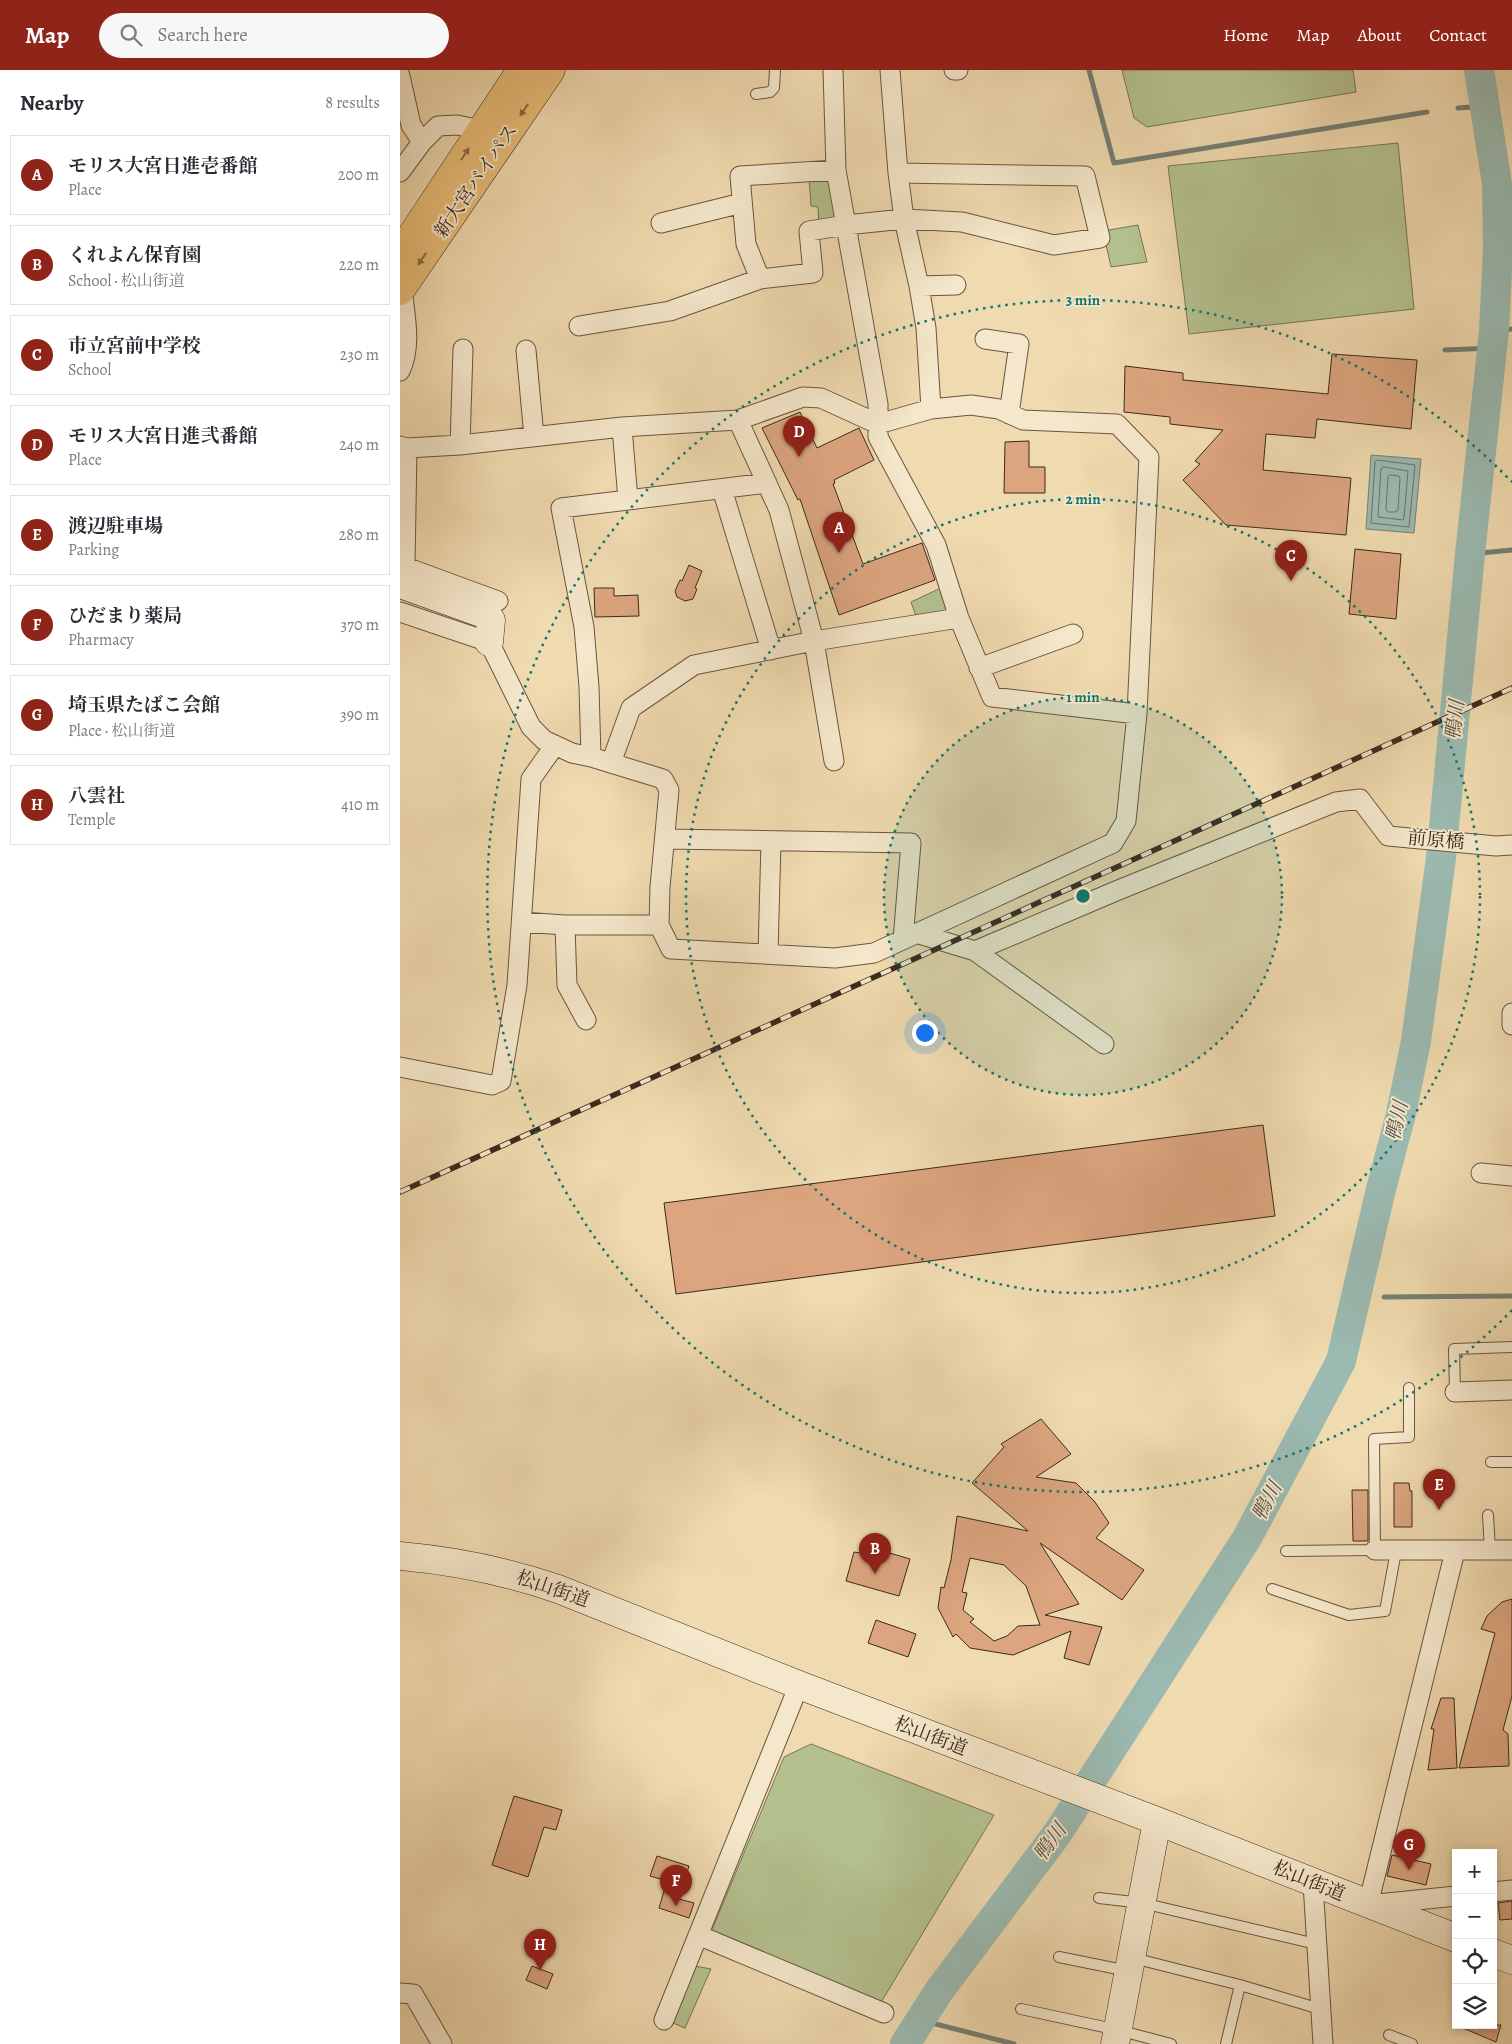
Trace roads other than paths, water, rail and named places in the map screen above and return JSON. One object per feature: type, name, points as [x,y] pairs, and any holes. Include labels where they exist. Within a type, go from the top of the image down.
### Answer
[{"type":"highway","name":"新大宮バイパス","points":[[400,253],[521,70]]},
{"type":"highway","name":"新大宮バイパス","points":[[401,291],[551,70]]},
{"type":"highway","points":[[400,220],[427,192],[447,183]]},
{"type":"main road","points":[[403,576],[487,615],[491,620],[489,642]]},
{"type":"main road","name":"松山街道","points":[[402,1561],[452,1562],[522,1577],[604,1607],[799,1685],[1034,1776],[1157,1821],[1452,1936]]},
{"type":"main road","points":[[1117,2037],[1157,1821]]},
{"type":"main road","points":[[1497,1954],[1512,1960]]},
{"type":"street","points":[[833,70],[836,170],[878,404],[878,437],[936,545],[959,618],[992,697],[1137,714]]},
{"type":"street","points":[[890,70],[898,173],[904,219],[926,328],[931,409]]},
{"type":"street","points":[[400,76],[411,125],[422,142]]},
{"type":"street","points":[[400,172],[422,142],[438,126],[457,125],[480,130]]},
{"type":"street","points":[[760,279],[746,244],[740,176],[836,170]]},
{"type":"street","points":[[579,326],[670,311],[760,279],[813,273],[809,231],[846,224],[904,219],[962,222],[1054,245],[1100,238],[1085,176],[898,173]]},
{"type":"street","points":[[661,223],[742,203]]},
{"type":"street","points":[[919,286],[956,285]]},
{"type":"street","points":[[400,371],[406,358],[407,343],[401,291]]},
{"type":"street","points":[[985,339],[1019,344],[1009,414]]},
{"type":"street","points":[[460,445],[463,349]]},
{"type":"street","points":[[526,350],[534,437]]},
{"type":"street","points":[[400,612],[489,642],[531,726],[544,740],[572,753],[663,779],[669,790],[659,925],[671,949],[835,958],[874,953],[1113,843],[1126,821],[1137,714],[1149,457],[1117,424],[1023,420],[1000,409],[971,405],[931,409],[878,424],[821,398],[803,397],[738,420],[622,426],[460,445],[404,447],[403,576],[498,601]]},
{"type":"street","points":[[738,420],[779,510],[814,641],[834,761]]},
{"type":"street","points":[[622,426],[628,500]]},
{"type":"street","points":[[591,757],[589,687],[584,627],[561,508],[767,483]]},
{"type":"street","points":[[722,489],[771,650]]},
{"type":"street","points":[[611,763],[631,708],[694,665],[814,641],[959,618]]},
{"type":"street","points":[[979,668],[1073,634]]},
{"type":"street","points":[[400,1068],[492,1085],[501,1080],[517,985],[532,779],[555,745]]},
{"type":"street","name":"前原橋","points":[[975,951],[1116,891],[1336,802],[1360,798],[1388,836],[1477,844],[1512,845]]},
{"type":"street","points":[[664,839],[911,843],[911,937]]},
{"type":"street","points":[[768,954],[771,841]]},
{"type":"street","points":[[522,922],[564,925],[659,925]]},
{"type":"street","points":[[564,925],[567,985],[586,1020]]},
{"type":"street","points":[[911,937],[975,951],[1104,1044]]},
{"type":"street","points":[[1512,1013],[1512,1025]]},
{"type":"street","points":[[1481,1173],[1512,1176]]},
{"type":"street","points":[[1455,1392],[1512,1390]]},
{"type":"street","points":[[1375,1550],[1512,1550]]},
{"type":"street","points":[[1452,1896],[1368,1905],[1455,1551]]},
{"type":"street","points":[[664,2020],[799,1685]]},
{"type":"street","points":[[1313,1883],[1322,2044]]},
{"type":"street","points":[[1497,1892],[1512,1890]]},
{"type":"street","points":[[698,1935],[884,2013]]},
{"type":"street","points":[[400,1993],[413,1994],[442,2044]]},
{"type":"lane","points":[[756,94],[770,92],[774,88],[775,70]]},
{"type":"lane","points":[[1455,1392],[1454,1349],[1512,1347]]},
{"type":"lane","points":[[1286,1551],[1375,1550],[1374,1439],[1409,1437],[1409,1388]]},
{"type":"lane","points":[[1491,1462],[1512,1462]]},
{"type":"lane","points":[[1488,1515],[1490,1550]]},
{"type":"lane","points":[[1272,1589],[1349,1615],[1385,1611],[1396,1551]]},
{"type":"lane","points":[[1099,1898],[1142,1903],[1316,1944]]},
{"type":"lane","points":[[1059,1957],[1130,1964],[1240,1985],[1320,2009]]},
{"type":"lane","points":[[1226,2044],[1240,1985]]},
{"type":"lane","points":[[1021,2009],[1117,2037],[1172,2044]]},
{"type":"lane","points":[[1389,2035],[1412,2044]]},
{"type":"water","points":[[1371,455],[1421,459],[1414,533],[1366,529]]},
{"type":"waterway","points":[[1089,70],[1114,163],[1427,112]]},
{"type":"waterway","name":"鴨川","points":[[905,2044],[939,1991],[1057,1834],[1247,1538],[1341,1361],[1381,1189],[1401,1114],[1416,1041],[1441,858],[1470,554],[1494,331],[1498,249],[1497,184],[1479,70]]},
{"type":"waterway","points":[[1458,108],[1485,106]]},
{"type":"waterway","points":[[1494,331],[1512,329]]},
{"type":"waterway","points":[[1445,350],[1492,348]]},
{"type":"waterway","points":[[1470,554],[1512,550]]},
{"type":"waterway","points":[[1384,1297],[1512,1296]]},
{"type":"waterway","points":[[920,2020],[1014,2044]]},
{"type":"railway","points":[[400,1192],[1512,688]]},
{"type":"place","name":"モリス大宮日進弐番館","points":[[799,457]]},
{"type":"place","name":"モリス大宮日進壱番館","points":[[839,553]]},
{"type":"place","name":"市立宮前中学校","points":[[1291,581]]},
{"type":"place","name":"渡辺駐車場","points":[[1439,1510]]},
{"type":"place","name":"くれよん保育園","points":[[875,1574]]},
{"type":"place","name":"埼玉県たばこ会館","points":[[1409,1870]]},
{"type":"place","name":"ひだまり薬局","points":[[676,1906]]},
{"type":"place","name":"八雲社","points":[[540,1970]]}]
